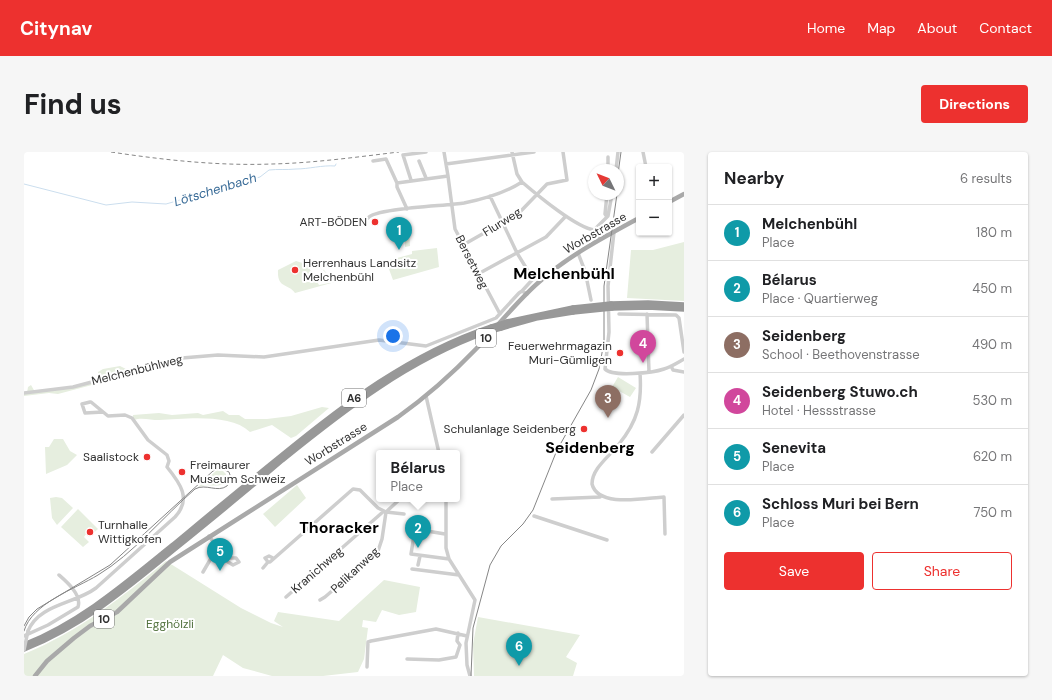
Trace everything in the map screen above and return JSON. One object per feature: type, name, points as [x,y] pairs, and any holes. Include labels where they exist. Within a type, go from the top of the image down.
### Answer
[{"type":"highway","name":"A6","points":[[24,645],[66,625],[108,597],[325,420],[373,385],[428,353],[507,322],[573,310],[612,306],[648,303],[684,305]]},
{"type":"highway","name":"A6","points":[[612,306],[684,309]]},
{"type":"highway","name":"A6","points":[[24,650],[72,626],[117,595],[319,431],[375,388],[426,358],[486,332],[573,310]]},
{"type":"main road","points":[[672,200],[684,194]]},
{"type":"main road","name":"Worbstrasse","points":[[35,676],[53,656],[81,632],[117,612],[168,564],[209,536],[393,420],[426,396],[465,361],[524,293],[578,253],[636,220]]},
{"type":"street","points":[[411,180],[404,155],[426,152]]},
{"type":"street","name":"Bersetweg","points":[[444,152],[454,225],[500,314]]},
{"type":"street","points":[[446,164],[513,153],[532,152]]},
{"type":"street","name":"Flurweg","points":[[463,245],[502,224],[522,210],[547,184],[567,180],[563,152]]},
{"type":"street","points":[[617,164],[618,152]]},
{"type":"street","points":[[643,152],[645,164]]},
{"type":"street","points":[[513,153],[517,174],[522,182],[566,216],[586,228],[595,230]]},
{"type":"street","points":[[608,157],[608,164]]},
{"type":"street","points":[[373,162],[386,159],[397,182],[397,186],[407,210]]},
{"type":"street","points":[[419,161],[426,178]]},
{"type":"street","points":[[397,182],[448,176]]},
{"type":"street","points":[[368,218],[385,211],[451,205],[490,196],[522,182]]},
{"type":"street","points":[[490,196],[502,224],[533,280],[524,293],[500,314]]},
{"type":"street","points":[[606,200],[605,214],[607,217]]},
{"type":"street","points":[[595,230],[607,217],[611,200]]},
{"type":"street","points":[[478,274],[546,237],[566,216]]},
{"type":"street","points":[[595,230],[599,240]]},
{"type":"street","points":[[614,232],[608,286],[608,332],[605,369],[611,373],[649,372],[671,366],[684,359]]},
{"type":"street","points":[[578,253],[585,271],[591,300]]},
{"type":"street","name":"Melchenbühlweg","points":[[24,393],[73,387],[182,358],[218,355],[253,358],[299,353],[372,340],[426,346],[496,318],[500,314]]},
{"type":"street","points":[[619,314],[678,316],[684,352]]},
{"type":"street","points":[[647,314],[649,372]]},
{"type":"street","points":[[671,366],[674,370],[684,372]]},
{"type":"street","points":[[601,497],[593,488],[592,478],[597,469],[623,439],[639,409],[641,401],[640,373]]},
{"type":"street","points":[[426,396],[438,450]]},
{"type":"street","points":[[24,650],[28,631],[34,619],[42,613],[78,599],[96,588],[172,520],[180,512],[184,503],[182,489],[167,467],[169,461],[166,453],[148,440],[129,416],[108,416],[103,412],[90,402],[82,404],[84,414],[103,412]]},
{"type":"street","points":[[652,452],[684,415]]},
{"type":"street","points":[[263,568],[268,562],[266,558],[267,556],[274,558],[351,489],[360,490],[378,508],[385,511],[404,514]]},
{"type":"street","points":[[552,499],[664,497],[665,534]]},
{"type":"street","name":"Kranichweg","points":[[286,597],[396,502]]},
{"type":"street","points":[[446,502],[445,534],[446,548],[449,559],[475,600],[467,636],[467,665],[470,676]]},
{"type":"street","name":"Pelikanweg","points":[[320,600],[326,597],[378,551],[382,539],[385,511]]},
{"type":"street","points":[[534,516],[607,540]]},
{"type":"street","points":[[410,527],[445,534]]},
{"type":"street","points":[[411,554],[415,527]]},
{"type":"street","points":[[209,536],[226,558]]},
{"type":"street","points":[[203,572],[218,548]]},
{"type":"street","points":[[406,553],[449,559]]},
{"type":"street","points":[[418,565],[420,556]]},
{"type":"street","points":[[412,569],[459,575]]},
{"type":"street","points":[[24,636],[77,609],[80,605],[71,586],[59,575]]},
{"type":"street","points":[[367,667],[369,641],[434,630],[467,636]]},
{"type":"street","points":[[408,659],[439,660],[456,657],[460,645],[457,640],[458,634]]},
{"type":"green space","points":[[409,227],[410,246],[405,247],[405,241],[398,242],[397,228]]},
{"type":"green space","points":[[684,242],[684,301],[627,298],[631,250],[653,250]]},
{"type":"green space","points":[[437,248],[439,267],[393,280],[386,261],[412,254],[412,251]]},
{"type":"green space","points":[[296,261],[322,269],[323,270],[311,266],[309,268],[319,285],[334,282],[329,276],[335,282],[295,293],[281,283],[278,276],[278,270]]},
{"type":"green space","points":[[120,366],[126,369],[122,373],[122,377],[58,394],[49,393],[24,396],[24,393],[27,393],[28,387],[31,385],[35,392],[51,391],[98,381],[98,372],[103,369]]},
{"type":"green space","points":[[618,377],[636,388],[630,397],[612,387]]},
{"type":"green space","points":[[322,407],[329,408],[296,436],[291,438],[272,425],[250,432],[231,422],[207,418],[134,420],[133,418],[133,415],[198,413],[203,415],[223,411],[229,415],[239,415],[245,419],[267,419],[291,416]]},
{"type":"green space","points":[[54,439],[63,439],[70,451],[77,455],[67,465],[46,474],[45,447],[49,447]]},
{"type":"green space","points":[[217,470],[223,471],[226,474],[224,484],[204,485],[197,488]]},
{"type":"green space","points":[[297,485],[306,498],[275,527],[263,514]]},
{"type":"green space","points":[[50,498],[62,498],[73,508],[57,525],[52,518]]},
{"type":"green space","points":[[78,509],[98,529],[89,537],[86,534],[84,537],[89,542],[83,547],[61,527]]},
{"type":"green space","name":"Egghölzli","points":[[166,561],[241,608],[271,623],[283,627],[274,621],[278,612],[339,621],[384,580],[420,587],[416,612],[399,615],[382,610],[376,622],[363,620],[362,627],[368,628],[364,659],[358,672],[323,676],[272,676],[243,668],[223,655],[213,676],[24,676],[24,654],[63,635],[99,613]]},
{"type":"green space","points":[[478,617],[580,635],[566,657],[577,663],[573,676],[474,676],[473,644]]},
{"type":"waterway","name":"Lötschenbach","points":[[24,184],[106,205],[132,202],[166,204],[260,177],[269,170],[335,166],[336,164]]},
{"type":"tram line","points":[[619,164],[621,152]]},
{"type":"tram line","points":[[471,676],[473,628],[490,565],[501,546],[523,524],[533,510],[557,450],[591,390],[599,369],[604,342],[604,286],[616,200]]},
{"type":"tram line","points":[[24,626],[29,617],[37,609],[110,565],[213,471],[221,468],[229,472],[231,478],[227,486],[219,489],[203,487],[195,489],[124,556],[98,575],[67,591],[55,598],[45,605],[36,612],[24,631]]},
{"type":"railway","points":[[111,152],[191,162],[232,164],[320,161],[399,152]]},
{"type":"place","name":"ART-BÖDEN","points":[[375,222]]},
{"type":"place","name":"Melchenbühl","points":[[399,250]]},
{"type":"place","name":"Herrenhaus Landsitz Melchenbühl","points":[[295,270]]},
{"type":"place","name":"Feuerwehrmagazin Muri-Gümligen","points":[[620,353]]},
{"type":"place","name":"Seidenberg Stuwo.ch","points":[[643,363]]},
{"type":"place","name":"Seidenberg","points":[[608,418]]},
{"type":"place","name":"Schulanlage Seidenberg","points":[[584,429]]},
{"type":"place","name":"Saalistock","points":[[147,457]]},
{"type":"place","name":"Freimaurer Museum Schweiz","points":[[182,472]]},
{"type":"place","name":"Turnhalle Wittigkofen","points":[[90,532]]},
{"type":"place","name":"Bélarus","points":[[418,548]]},
{"type":"place","name":"Senevita","points":[[220,571]]},
{"type":"place","name":"Schloss Muri bei Bern","points":[[519,666]]},
{"type":"district","name":"Melchenbühl","points":[[564,273]]},
{"type":"district","name":"Seidenberg","points":[[590,447]]},
{"type":"district","name":"Thoracker","points":[[339,527]]}]
